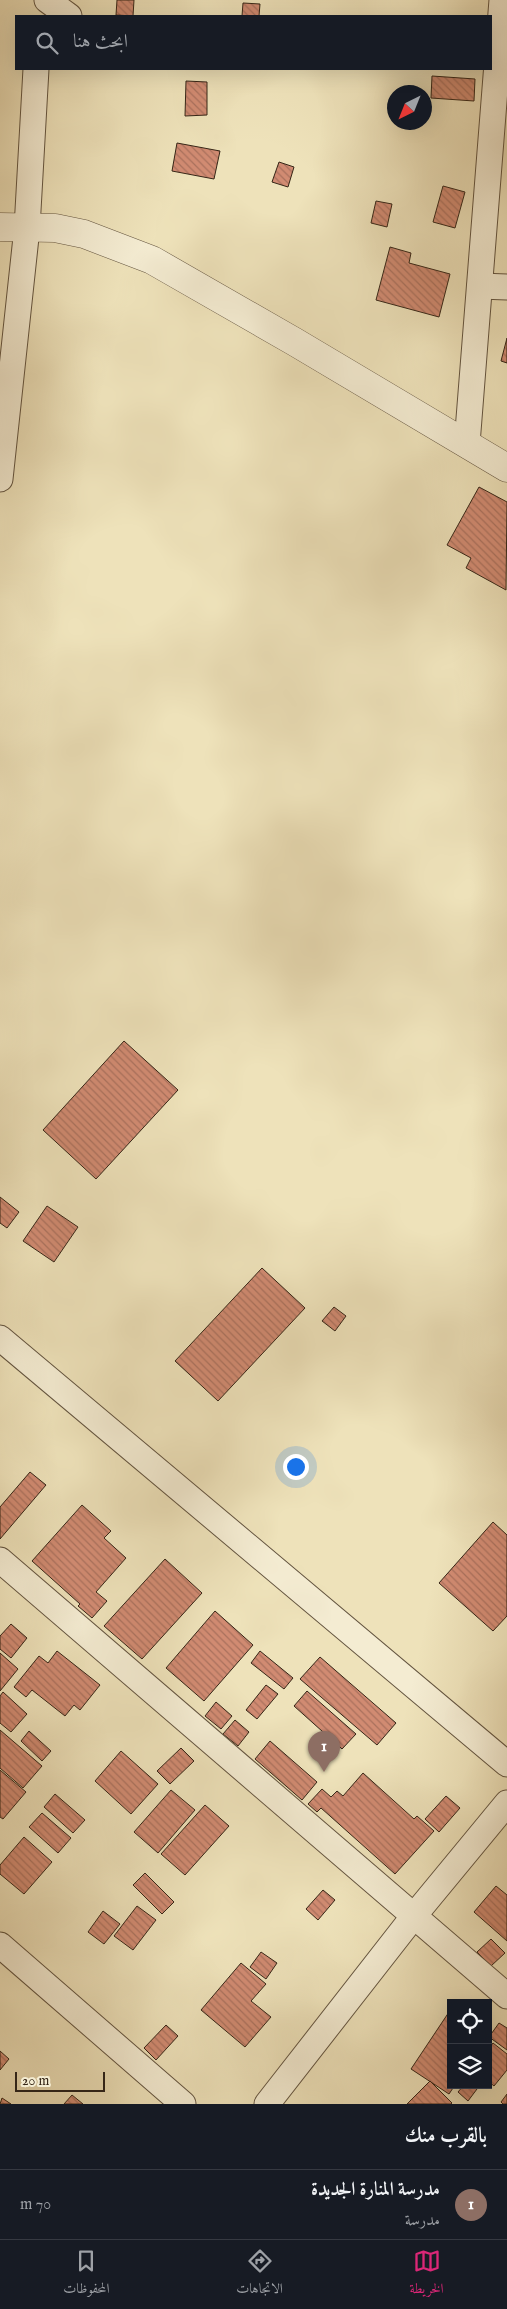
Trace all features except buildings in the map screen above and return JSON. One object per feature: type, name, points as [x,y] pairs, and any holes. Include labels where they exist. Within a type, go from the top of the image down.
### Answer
[{"type":"street","points":[[38,15],[39,0]]},
{"type":"street","points":[[47,0],[68,15]]},
{"type":"street","points":[[467,444],[502,0]]},
{"type":"street","points":[[0,479],[27,228],[36,70]]},
{"type":"street","points":[[0,227],[55,228],[84,234],[152,260],[296,342],[507,468]]},
{"type":"street","points":[[480,286],[507,287]]},
{"type":"street","points":[[0,1338],[507,1764]]},
{"type":"street","points":[[0,1560],[507,1996]]},
{"type":"street","points":[[267,2104],[413,1917],[507,1803]]},
{"type":"street","points":[[0,1945],[183,2104]]},
{"type":"place","name":"مدرسة المنارة الجديدة","points":[[324,1772]]}]
